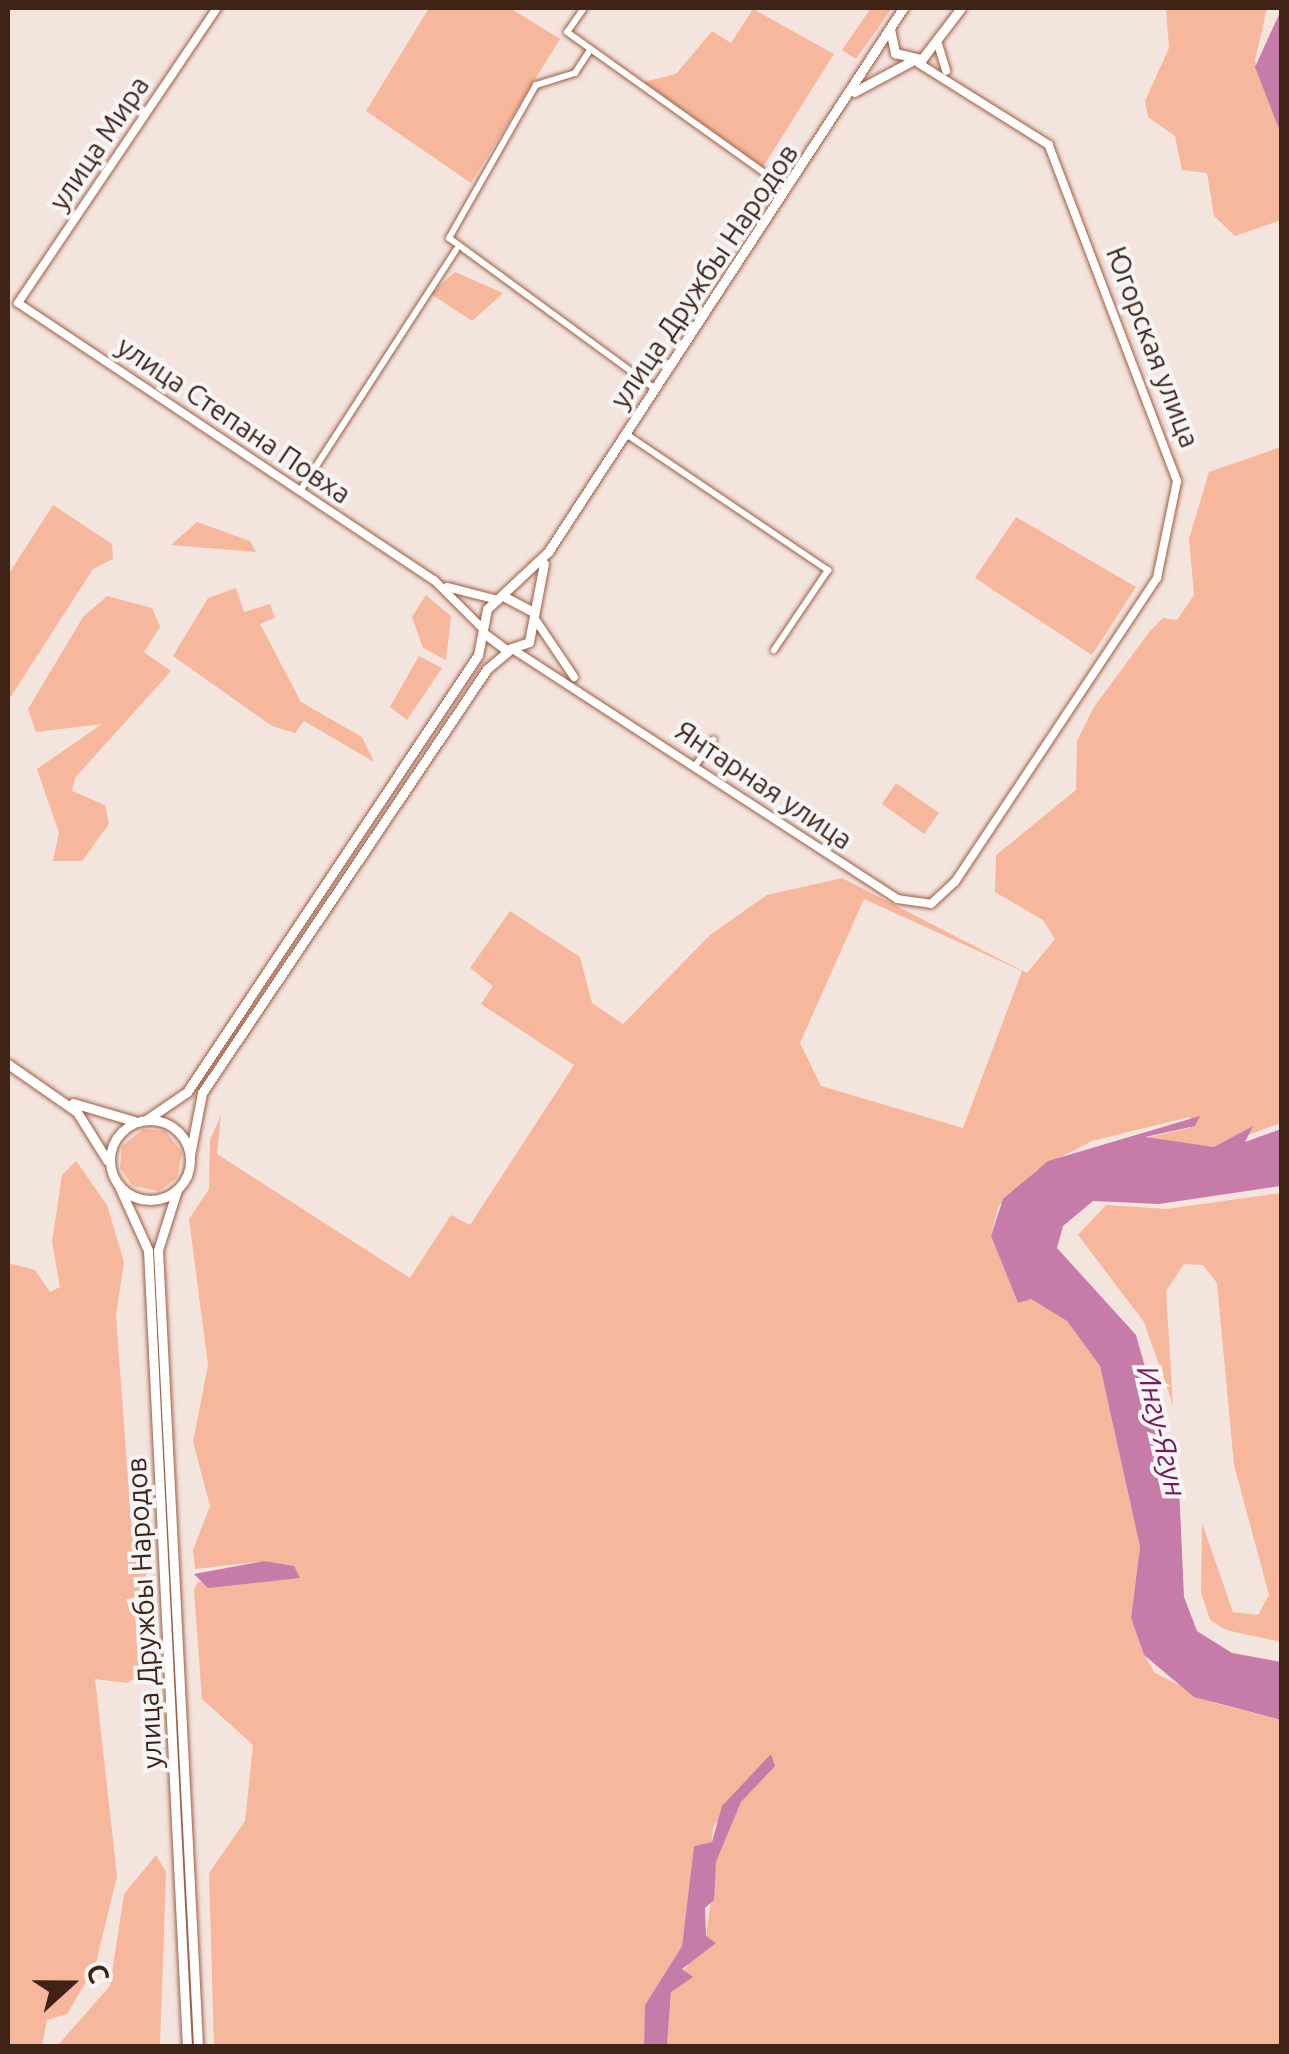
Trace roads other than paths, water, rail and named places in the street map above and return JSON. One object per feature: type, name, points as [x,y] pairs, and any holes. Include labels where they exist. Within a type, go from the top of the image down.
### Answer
[{"type":"main road","name":"улица Дружбы Народов","points":[[548,552],[789,190],[904,8]]},
{"type":"main road","points":[[849,97],[882,70],[915,61],[938,44],[962,8]]},
{"type":"main road","points":[[894,22],[892,48],[915,61]]},
{"type":"main road","points":[[112,1172],[114,1142],[188,1092],[478,655],[484,631],[500,599],[548,552]]},
{"type":"main road","points":[[54,1094],[92,1130],[118,1184],[148,1200],[176,1190],[190,1155],[202,1093],[487,668],[531,638],[548,552]]},
{"type":"main road","points":[[500,599],[520,599],[535,617]]},
{"type":"main road","points":[[484,631],[512,650]]},
{"type":"main road","points":[[8,1064],[54,1094],[102,1116],[175,1128],[190,1155]]},
{"type":"main road","name":"улица Дружбы Народов","points":[[118,1184],[148,1250],[187,2046]]},
{"type":"main road","name":"улица Дружбы Народов","points":[[176,1190],[158,1250],[198,2046]]},
{"type":"street","name":"улица Мира","points":[[18,303],[217,8]]},
{"type":"street","points":[[584,8],[567,32],[789,190]]},
{"type":"street","points":[[938,44],[952,78]]},
{"type":"street","points":[[300,491],[456,250],[452,224],[536,85],[575,72],[590,50]]},
{"type":"street","name":"Югорская улица","points":[[915,61],[952,78],[1051,149],[1166,435],[1178,498],[1151,590],[948,891],[921,906]]},
{"type":"street","points":[[456,250],[656,390]]},
{"type":"street","points":[[8,307],[18,303]]},
{"type":"street","name":"улица Степана Повха","points":[[18,303],[434,580]]},
{"type":"street","points":[[626,434],[828,570],[774,650]]},
{"type":"street","points":[[434,580],[500,599]]},
{"type":"street","points":[[434,580],[484,631]]},
{"type":"street","points":[[535,617],[553,656],[588,690]]},
{"type":"street","points":[[512,650],[588,690]]},
{"type":"street","name":"Янтарная улица","points":[[588,690],[695,766],[921,906]]},
{"type":"street","points":[[695,766],[713,740]]},
{"type":"water","points":[[1282,8],[1282,134],[1281,134],[1255,67]]},
{"type":"water","name":"Ингу-Ягун","points":[[1200,1116],[1195,1126],[1145,1137],[1214,1147],[1253,1126],[1245,1142],[1281,1129],[1281,1186],[1159,1204],[1093,1201],[1063,1226],[1057,1248],[1136,1335],[1179,1487],[1184,1597],[1197,1631],[1232,1653],[1281,1662],[1281,1720],[1194,1697],[1144,1655],[1131,1618],[1140,1547],[1100,1366],[1067,1321],[1031,1299],[1018,1303],[991,1236],[1003,1199],[1048,1161]]},
{"type":"water","points":[[264,1561],[294,1566],[300,1578],[208,1588],[194,1574]]},
{"type":"water","points":[[771,1754],[775,1766],[741,1802],[716,1862],[714,1900],[705,1908],[706,1936],[716,1943],[682,1969],[693,1977],[671,1992],[667,2046],[644,2046],[645,2005],[682,1946],[694,1846],[712,1842],[722,1806]]}]
